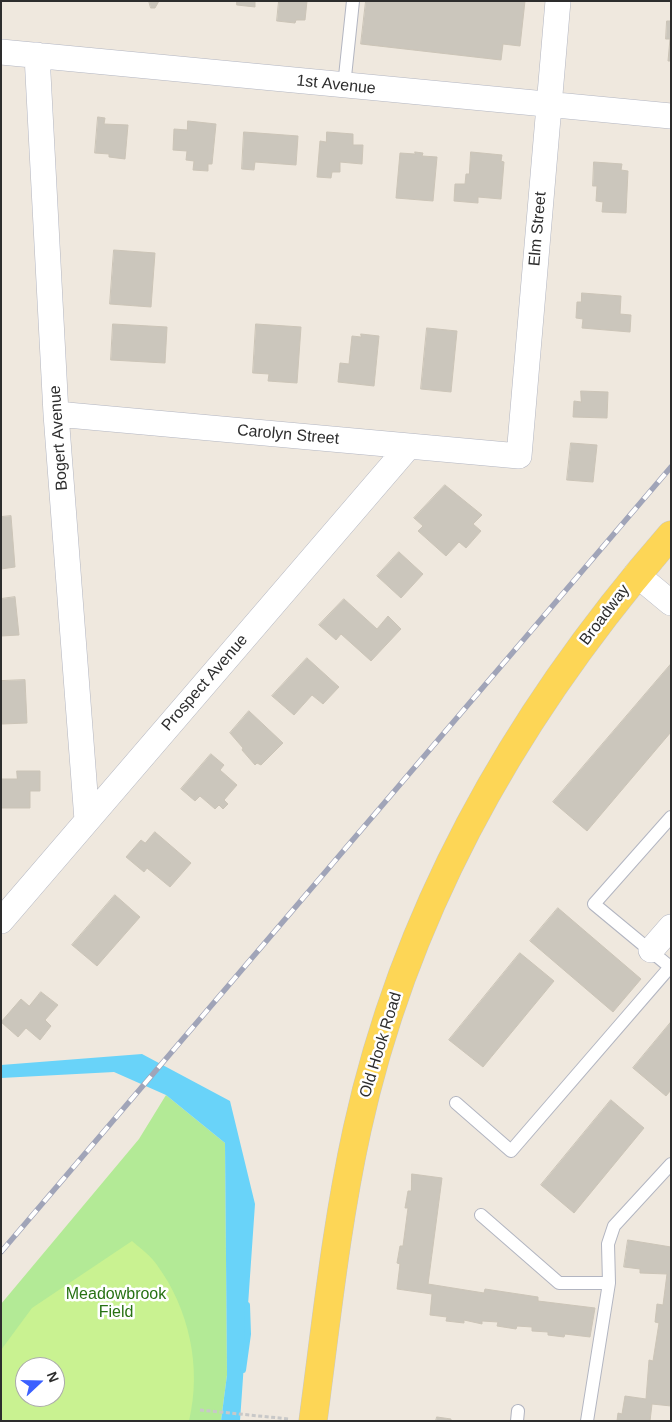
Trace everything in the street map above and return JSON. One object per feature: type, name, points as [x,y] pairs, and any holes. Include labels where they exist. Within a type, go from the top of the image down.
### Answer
[{"type":"main road","name":"Broadway","points":[[543,700],[636,574],[671,535]]},
{"type":"main road","name":"Old Hook Road","points":[[306,1420],[357,1129],[378,1046],[405,965],[438,886],[466,828],[508,754],[543,700]]},
{"type":"street","name":"Elm Street","points":[[519,456],[558,1]]},
{"type":"street","name":"1st Avenue","points":[[1,52],[549,106],[671,116]]},
{"type":"street","name":"Bogert Avenue","points":[[37,55],[56,414],[87,820]]},
{"type":"street","name":"Carolyn Street","points":[[56,414],[519,456]]},
{"type":"street","name":"Prospect Avenue","points":[[1,921],[409,446]]},
{"type":"street","points":[[636,574],[671,603]]},
{"type":"street","points":[[651,950],[671,927]]},
{"type":"lane","points":[[344,86],[353,1]]},
{"type":"lane","points":[[456,1103],[510,1151],[670,967],[594,904],[671,817]]},
{"type":"lane","points":[[587,1421],[608,1283],[608,1244],[614,1226],[671,1164]]},
{"type":"lane","points":[[481,1215],[559,1282],[608,1283]]},
{"type":"path","points":[[200,1410],[306,1420]]},
{"type":"green space","name":"Meadowbrook Field","points":[[166,1095],[225,1143],[227,1375],[221,1421],[1,1421],[1,1304],[139,1139]]},
{"type":"green space","points":[[132,1241],[149,1255],[157,1265],[168,1282],[185,1319],[190,1339],[194,1380],[193,1401],[189,1421],[1,1421],[1,1350],[32,1308]]},
{"type":"water","points":[[142,1054],[230,1101],[255,1204],[240,1421],[221,1421],[227,1375],[225,1143],[166,1095],[114,1072],[1,1078],[1,1065]]},
{"type":"building","points":[[149,1],[159,1],[155,8],[151,8]]},
{"type":"building","points":[[237,1],[255,1],[255,7],[237,5]]},
{"type":"building","points":[[279,1],[307,1],[305,20],[296,20],[295,23],[277,21]]},
{"type":"building","points":[[366,1],[525,1],[520,46],[503,44],[501,60],[361,44]]},
{"type":"building","points":[[667,21],[671,21],[671,61],[668,61],[670,39],[666,39]]},
{"type":"building","points":[[98,117],[105,118],[104,124],[128,125],[125,159],[109,157],[109,154],[95,153]]},
{"type":"building","points":[[188,121],[216,124],[212,164],[208,164],[208,171],[193,170],[194,161],[186,160],[187,151],[173,150],[174,129],[187,130]]},
{"type":"building","points":[[244,132],[298,136],[296,165],[255,162],[254,170],[242,169]]},
{"type":"building","points":[[327,132],[353,134],[353,145],[363,145],[362,164],[340,162],[340,172],[332,172],[331,178],[317,177],[320,141],[326,142]]},
{"type":"building","points":[[415,152],[423,153],[422,156],[437,157],[433,201],[396,198],[400,153],[415,154]]},
{"type":"building","points":[[471,152],[502,155],[501,161],[504,162],[501,199],[478,197],[478,203],[454,201],[455,184],[465,184],[466,174],[469,174]]},
{"type":"building","points":[[594,162],[622,164],[621,170],[628,171],[626,213],[602,212],[603,202],[596,201],[597,186],[593,186]]},
{"type":"building","points":[[114,250],[155,253],[151,307],[110,304]]},
{"type":"building","points":[[582,293],[621,296],[620,314],[631,315],[630,332],[582,328],[583,319],[576,318],[577,302],[581,302]]},
{"type":"building","points":[[113,324],[167,327],[165,363],[111,360]]},
{"type":"building","points":[[256,324],[301,327],[297,383],[268,381],[269,374],[253,373]]},
{"type":"building","points":[[427,328],[457,331],[451,392],[421,389]]},
{"type":"building","points":[[361,334],[379,336],[374,386],[338,382],[340,363],[349,364],[352,336],[361,337]]},
{"type":"building","points":[[581,391],[608,392],[607,418],[573,417],[574,401],[581,402]]},
{"type":"building","points":[[571,443],[597,445],[593,482],[567,480]]},
{"type":"building","points":[[445,485],[482,515],[473,524],[481,531],[466,548],[459,542],[446,556],[418,531],[423,526],[414,518]]},
{"type":"building","points":[[11,516],[15,567],[1,569],[1,517]]},
{"type":"building","points":[[399,552],[423,574],[401,598],[377,576]]},
{"type":"building","points":[[15,597],[19,635],[1,636],[1,599]]},
{"type":"building","points":[[344,599],[377,629],[388,616],[401,629],[371,661],[341,634],[336,640],[319,625]]},
{"type":"building","points":[[307,658],[339,687],[323,704],[312,695],[294,715],[272,696]]},
{"type":"building","points":[[671,664],[671,732],[587,831],[553,802]]},
{"type":"building","points":[[25,680],[27,723],[2,724],[1,681]]},
{"type":"building","points":[[249,711],[283,743],[261,765],[257,763],[255,765],[230,733]]},
{"type":"building","points":[[211,754],[224,765],[220,770],[237,785],[224,800],[228,804],[223,809],[219,805],[215,809],[200,796],[195,801],[181,789]]},
{"type":"building","points":[[17,771],[40,771],[40,791],[30,791],[30,808],[1,808],[1,779],[17,779]]},
{"type":"building","points":[[155,832],[191,863],[170,887],[147,868],[144,872],[126,857],[141,840],[145,843]]},
{"type":"building","points":[[115,895],[140,917],[97,966],[72,945]]},
{"type":"building","points":[[558,908],[641,979],[613,1012],[530,941]]},
{"type":"building","points":[[520,953],[554,981],[483,1067],[449,1040]]},
{"type":"building","points":[[41,992],[58,1005],[45,1020],[51,1026],[40,1040],[26,1028],[18,1037],[1,1022],[21,999],[29,1006]]},
{"type":"building","points":[[671,1022],[671,1090],[666,1096],[633,1068]]},
{"type":"building","points":[[611,1100],[644,1128],[574,1213],[541,1185]]},
{"type":"building","points":[[412,1174],[442,1178],[428,1284],[484,1293],[485,1289],[538,1297],[538,1301],[595,1308],[590,1337],[565,1334],[564,1337],[548,1335],[548,1332],[532,1331],[532,1327],[517,1326],[516,1329],[497,1326],[498,1322],[482,1321],[482,1324],[464,1320],[464,1323],[446,1321],[447,1317],[430,1315],[432,1294],[397,1289],[400,1264],[397,1263],[400,1246],[403,1246],[408,1208],[405,1208],[408,1191],[411,1191]]},
{"type":"building","points":[[628,1240],[671,1247],[671,1406],[652,1404],[650,1421],[617,1421],[618,1413],[622,1414],[625,1396],[646,1399],[649,1360],[653,1361],[659,1323],[655,1322],[657,1304],[663,1305],[667,1274],[640,1273],[640,1269],[624,1267]]},
{"type":"building","points":[[437,1417],[451,1419],[451,1421],[436,1421]]},
{"type":"waterway","points":[[243,1370],[248,1334],[247,1305]]},
{"type":"railway","points":[[1,1252],[671,467]]}]
